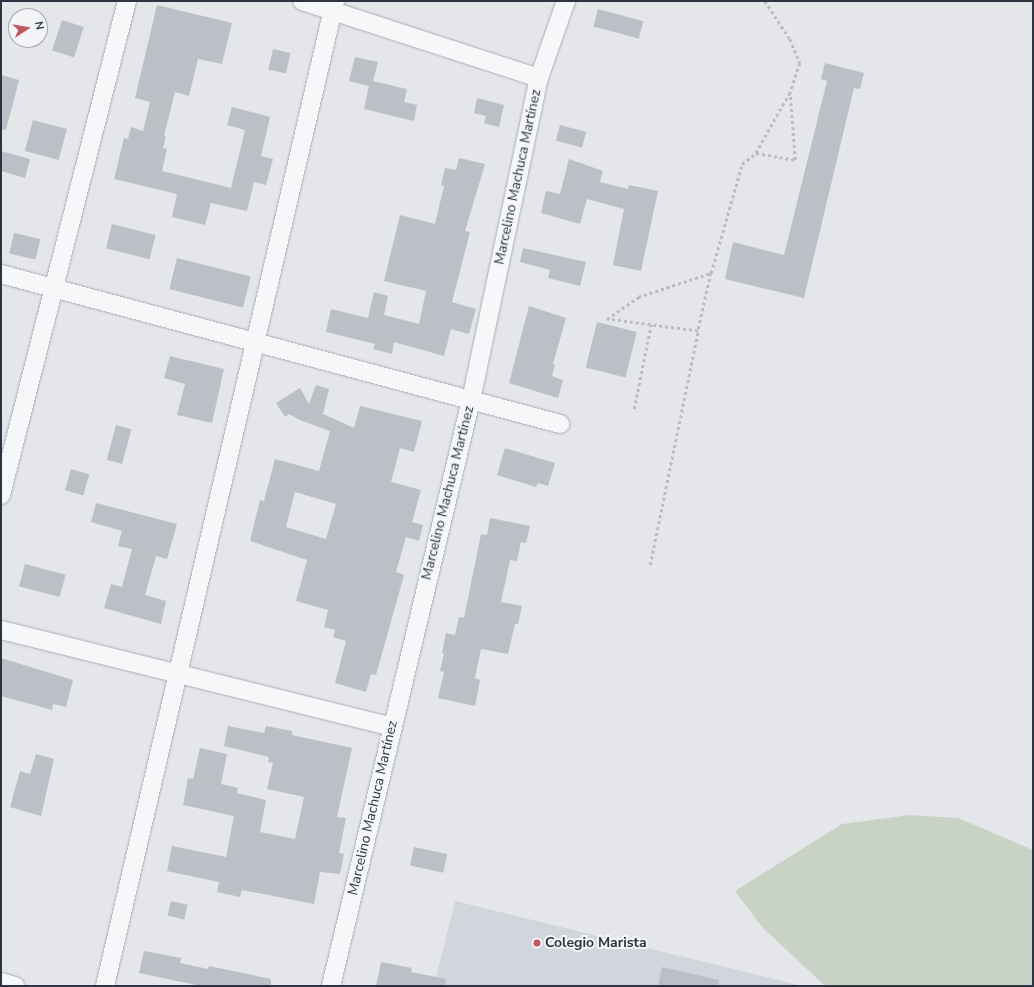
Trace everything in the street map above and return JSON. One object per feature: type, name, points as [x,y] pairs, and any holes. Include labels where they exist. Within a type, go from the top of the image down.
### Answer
[{"type":"street","points":[[1,495],[127,1]]},
{"type":"street","points":[[302,1],[334,5],[539,78]]},
{"type":"street","name":"Marcelino Machuca Martínez","points":[[331,986],[471,400],[539,78],[566,1]]},
{"type":"street","points":[[105,986],[334,5]]},
{"type":"street","points":[[1,274],[560,424]]},
{"type":"street","points":[[1,630],[392,727]]},
{"type":"street","points":[[1,982],[15,986]]},
{"type":"path","points":[[650,565],[711,273],[742,164],[756,153],[790,93],[800,63],[790,39],[765,1]]},
{"type":"path","points":[[756,153],[795,160],[790,93]]},
{"type":"path","points":[[698,331],[606,319],[638,297],[711,273]]},
{"type":"path","points":[[634,409],[651,325]]},
{"type":"shaded area","points":[[910,815],[958,818],[1033,850],[1033,986],[829,986],[823,984],[762,927],[735,891],[842,824]]},
{"type":"shaded area","name":"Colegio Marista","points":[[455,901],[803,986],[434,986]]},
{"type":"building","points":[[157,5],[232,23],[222,64],[198,59],[189,96],[175,92],[164,136],[166,136],[163,148],[167,149],[162,171],[231,188],[245,130],[227,125],[232,107],[270,117],[261,156],[273,159],[266,185],[254,182],[247,211],[211,203],[205,225],[172,217],[177,194],[114,179],[124,138],[128,139],[131,127],[143,131],[150,102],[135,98]]},
{"type":"building","points":[[598,9],[643,21],[639,39],[593,26]]},
{"type":"building","points":[[62,20],[84,27],[74,58],[52,50]]},
{"type":"building","points":[[273,49],[291,53],[286,74],[268,69]]},
{"type":"building","points":[[355,57],[378,62],[373,81],[407,89],[404,102],[417,105],[414,121],[364,109],[369,86],[349,81]]},
{"type":"building","points":[[825,63],[864,73],[860,89],[854,88],[804,298],[725,279],[733,242],[784,255],[827,81],[821,79]]},
{"type":"building","points":[[1,75],[19,80],[6,130],[1,129]]},
{"type":"building","points":[[477,98],[504,105],[499,127],[484,123],[486,116],[474,113]]},
{"type":"building","points":[[33,120],[67,129],[59,160],[25,151]]},
{"type":"building","points":[[560,125],[586,132],[582,147],[556,140]]},
{"type":"building","points":[[1,151],[30,159],[25,178],[1,171]]},
{"type":"building","points":[[459,158],[485,164],[465,231],[470,232],[452,302],[476,309],[469,334],[451,329],[444,356],[394,342],[392,354],[373,349],[375,344],[326,332],[331,309],[368,318],[374,292],[388,296],[384,315],[419,324],[426,291],[384,281],[400,215],[435,224],[444,186],[441,185],[445,168],[456,170]]},
{"type":"building","points":[[569,159],[603,171],[600,182],[628,189],[629,185],[658,191],[641,271],[613,265],[624,209],[587,199],[580,224],[541,213],[546,191],[560,194]]},
{"type":"building","points":[[112,224],[156,235],[150,259],[106,248]]},
{"type":"building","points":[[14,233],[40,239],[36,260],[9,253]]},
{"type":"building","points":[[523,248],[586,262],[580,286],[548,278],[550,270],[520,262]]},
{"type":"building","points":[[177,258],[251,276],[243,307],[169,289]]},
{"type":"building","points":[[529,306],[566,318],[553,364],[555,365],[552,376],[563,380],[558,398],[509,383]]},
{"type":"building","points":[[597,322],[637,332],[625,378],[586,368]]},
{"type":"building","points":[[170,356],[224,369],[212,423],[177,415],[185,384],[164,378]]},
{"type":"building","points":[[316,385],[329,389],[323,414],[354,428],[360,406],[422,421],[414,452],[400,448],[391,482],[421,490],[412,522],[423,525],[419,541],[406,537],[396,572],[404,575],[376,675],[371,674],[366,692],[335,683],[346,641],[333,637],[335,630],[324,627],[328,610],[296,601],[307,560],[250,541],[260,500],[264,501],[275,459],[319,471],[330,431],[300,420],[289,414],[285,417],[276,403],[300,388],[309,404]],"holes":[[[295,492],[336,504],[326,539],[286,527]]]},
{"type":"building","points":[[116,425],[131,429],[122,464],[107,460]]},
{"type":"building","points":[[505,448],[555,463],[548,486],[538,483],[536,487],[497,475]]},
{"type":"building","points":[[71,469],[89,474],[83,495],[65,490]]},
{"type":"building","points":[[96,503],[177,524],[167,559],[156,556],[145,595],[166,601],[161,624],[104,608],[111,584],[122,587],[132,549],[118,546],[122,531],[91,522]]},
{"type":"building","points":[[490,518],[530,526],[526,543],[521,542],[517,561],[510,560],[501,602],[522,606],[518,624],[515,624],[508,654],[481,649],[475,678],[480,680],[475,706],[438,698],[444,672],[440,671],[446,633],[455,635],[459,617],[464,618],[481,534],[487,535]]},
{"type":"building","points":[[25,564],[66,575],[60,597],[19,586]]},
{"type":"building","points":[[1,658],[73,680],[66,707],[53,704],[52,710],[1,696]]},
{"type":"building","points":[[228,726],[264,733],[266,726],[292,731],[292,735],[352,748],[337,817],[346,818],[339,853],[344,854],[340,874],[320,872],[314,904],[242,890],[240,897],[217,892],[219,882],[167,871],[172,846],[226,857],[234,816],[183,805],[188,778],[193,779],[200,748],[227,754],[221,784],[238,788],[237,793],[266,800],[260,832],[295,839],[304,797],[267,789],[273,763],[268,762],[269,757],[224,746]]},
{"type":"building","points":[[36,754],[54,759],[41,816],[10,807],[20,771],[30,774]]},
{"type":"building","points":[[414,847],[447,854],[443,873],[410,866]]},
{"type":"building","points":[[171,901],[188,905],[184,919],[168,916]]},
{"type":"building","points":[[144,951],[181,958],[180,963],[208,969],[209,966],[271,979],[271,986],[201,986],[139,973]]},
{"type":"building","points":[[381,962],[412,968],[411,972],[446,979],[445,986],[376,986]]},
{"type":"building","points":[[662,967],[719,980],[718,986],[658,986]]},
{"type":"place","name":"Colegio Marista","points":[[537,943]]}]
